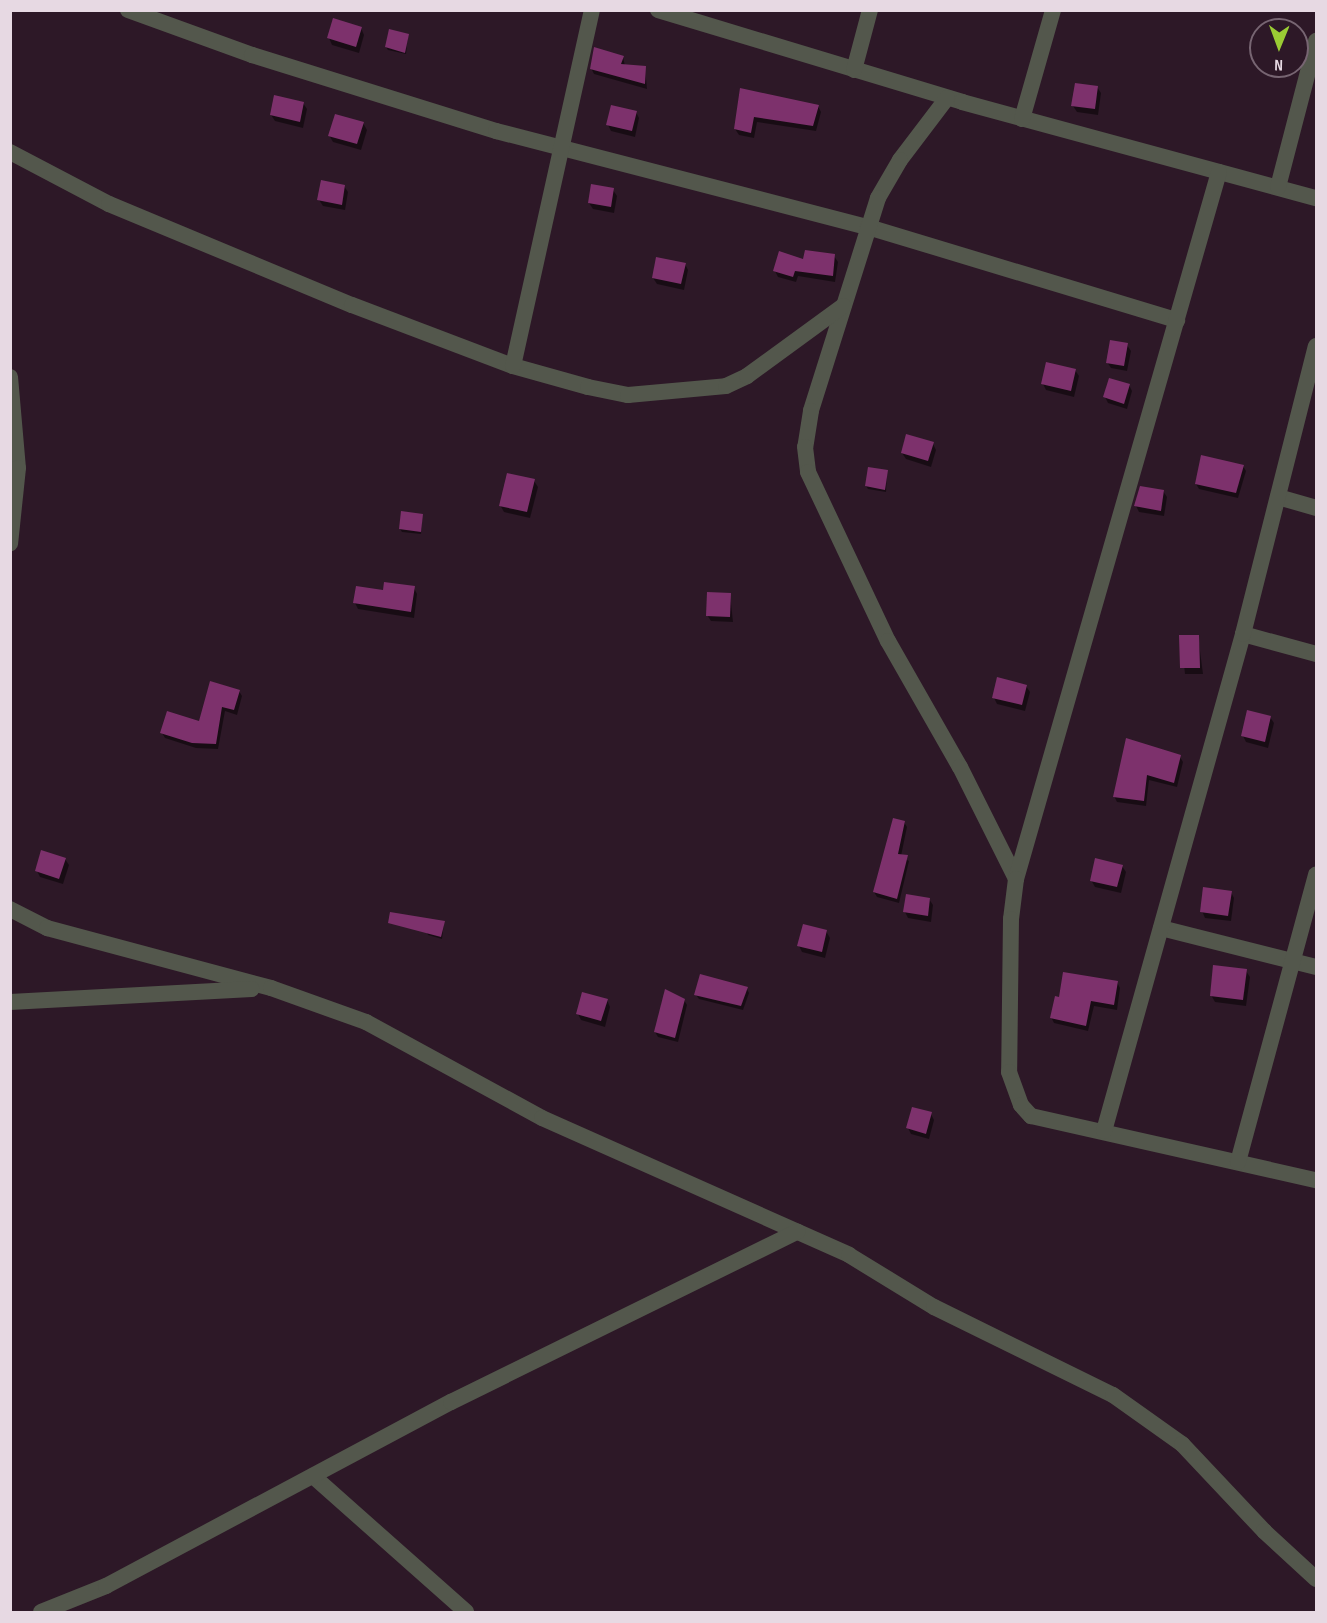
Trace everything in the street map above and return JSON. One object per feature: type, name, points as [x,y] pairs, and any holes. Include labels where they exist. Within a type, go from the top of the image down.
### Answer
[{"type":"street","points":[[128,10],[263,58],[563,149],[868,227],[1177,320]]},
{"type":"street","points":[[513,366],[563,149],[592,10]]},
{"type":"street","points":[[658,10],[947,98],[1317,198]]},
{"type":"street","points":[[854,70],[870,10]]},
{"type":"street","points":[[1022,118],[1053,10]]},
{"type":"street","points":[[1278,187],[1317,41]]},
{"type":"street","points":[[947,98],[900,160],[868,227],[811,411],[805,447],[808,472],[888,641],[960,767],[1016,879]]},
{"type":"street","points":[[10,152],[109,204],[209,247],[513,366],[628,394],[726,386],[747,376],[843,306]]},
{"type":"street","points":[[1219,172],[1016,879],[1011,919],[1009,1072],[1021,1105],[1031,1116],[1317,1180]]},
{"type":"street","points":[[1104,1131],[1243,634],[1316,352]]},
{"type":"street","points":[[10,377],[18,468],[10,544]]},
{"type":"street","points":[[1278,498],[1317,508]]},
{"type":"street","points":[[1243,634],[1317,654]]},
{"type":"street","points":[[1238,1162],[1291,961],[1317,874]]},
{"type":"street","points":[[10,909],[47,928],[271,988],[366,1022],[542,1118],[849,1255],[934,1306],[1113,1395],[1182,1444],[1264,1531],[1317,1579]]},
{"type":"street","points":[[1161,928],[1317,968]]},
{"type":"street","points":[[10,1002],[271,988]]},
{"type":"street","points":[[41,1612],[106,1586],[451,1402],[797,1232]]},
{"type":"street","points":[[313,1476],[466,1612]]},
{"type":"building","points":[[333,18],[362,27],[356,47],[327,38]]},
{"type":"building","points":[[389,29],[409,34],[405,53],[385,47]]},
{"type":"building","points":[[594,47],[624,56],[621,64],[646,66],[645,84],[590,69]]},
{"type":"building","points":[[1075,83],[1098,86],[1095,109],[1071,106]]},
{"type":"building","points":[[740,88],[819,105],[813,126],[754,117],[751,133],[734,129]]},
{"type":"building","points":[[274,95],[304,102],[300,122],[270,115]]},
{"type":"building","points":[[611,105],[637,111],[632,131],[606,125]]},
{"type":"building","points":[[335,114],[364,122],[357,144],[328,136]]},
{"type":"building","points":[[321,180],[345,185],[342,205],[317,200]]},
{"type":"building","points":[[591,184],[614,188],[611,207],[588,203]]},
{"type":"building","points":[[805,250],[835,254],[833,276],[795,271],[793,277],[773,271],[779,251],[803,259]]},
{"type":"building","points":[[656,257],[686,263],[681,284],[652,278]]},
{"type":"building","points":[[1110,340],[1128,343],[1124,366],[1106,363]]},
{"type":"building","points":[[1046,362],[1076,369],[1071,391],[1041,384]]},
{"type":"building","points":[[1109,378],[1130,384],[1124,404],[1103,397]]},
{"type":"building","points":[[906,434],[934,442],[928,461],[901,453]]},
{"type":"building","points":[[1201,455],[1244,465],[1236,493],[1195,484]]},
{"type":"building","points":[[868,467],[888,470],[885,490],[865,486]]},
{"type":"building","points":[[507,473],[535,479],[527,512],[499,506]]},
{"type":"building","points":[[1140,486],[1164,490],[1161,511],[1134,506]]},
{"type":"building","points":[[401,511],[423,514],[421,532],[399,529]]},
{"type":"building","points":[[384,582],[415,586],[411,612],[353,603],[356,586],[383,590]]},
{"type":"building","points":[[707,592],[731,593],[730,617],[706,616]]},
{"type":"building","points":[[1179,635],[1199,635],[1200,668],[1180,668]]},
{"type":"building","points":[[997,677],[1027,685],[1022,705],[992,698]]},
{"type":"building","points":[[210,681],[240,690],[234,710],[222,707],[216,744],[192,743],[160,733],[167,711],[199,721]]},
{"type":"building","points":[[1247,710],[1271,716],[1265,742],[1241,736]]},
{"type":"building","points":[[1126,738],[1181,755],[1174,783],[1147,775],[1144,801],[1113,797]]},
{"type":"building","points":[[893,818],[905,821],[898,854],[908,855],[897,899],[873,892]]},
{"type":"building","points":[[41,850],[66,858],[59,879],[35,871]]},
{"type":"building","points":[[1095,858],[1123,865],[1117,887],[1090,881]]},
{"type":"building","points":[[1203,887],[1232,891],[1228,916],[1200,912]]},
{"type":"building","points":[[906,894],[930,898],[928,916],[903,912]]},
{"type":"building","points":[[390,912],[445,921],[441,937],[388,923]]},
{"type":"building","points":[[803,924],[827,930],[822,952],[797,946]]},
{"type":"building","points":[[1213,965],[1247,969],[1243,1000],[1210,996]]},
{"type":"building","points":[[1063,972],[1118,981],[1114,1005],[1091,1001],[1086,1026],[1050,1018],[1055,996],[1059,997]]},
{"type":"building","points":[[700,974],[748,987],[741,1006],[694,995]]},
{"type":"building","points":[[665,989],[685,999],[675,1038],[654,1032]]},
{"type":"building","points":[[582,992],[608,999],[601,1021],[576,1014]]},
{"type":"building","points":[[912,1107],[932,1112],[926,1134],[906,1128]]}]
